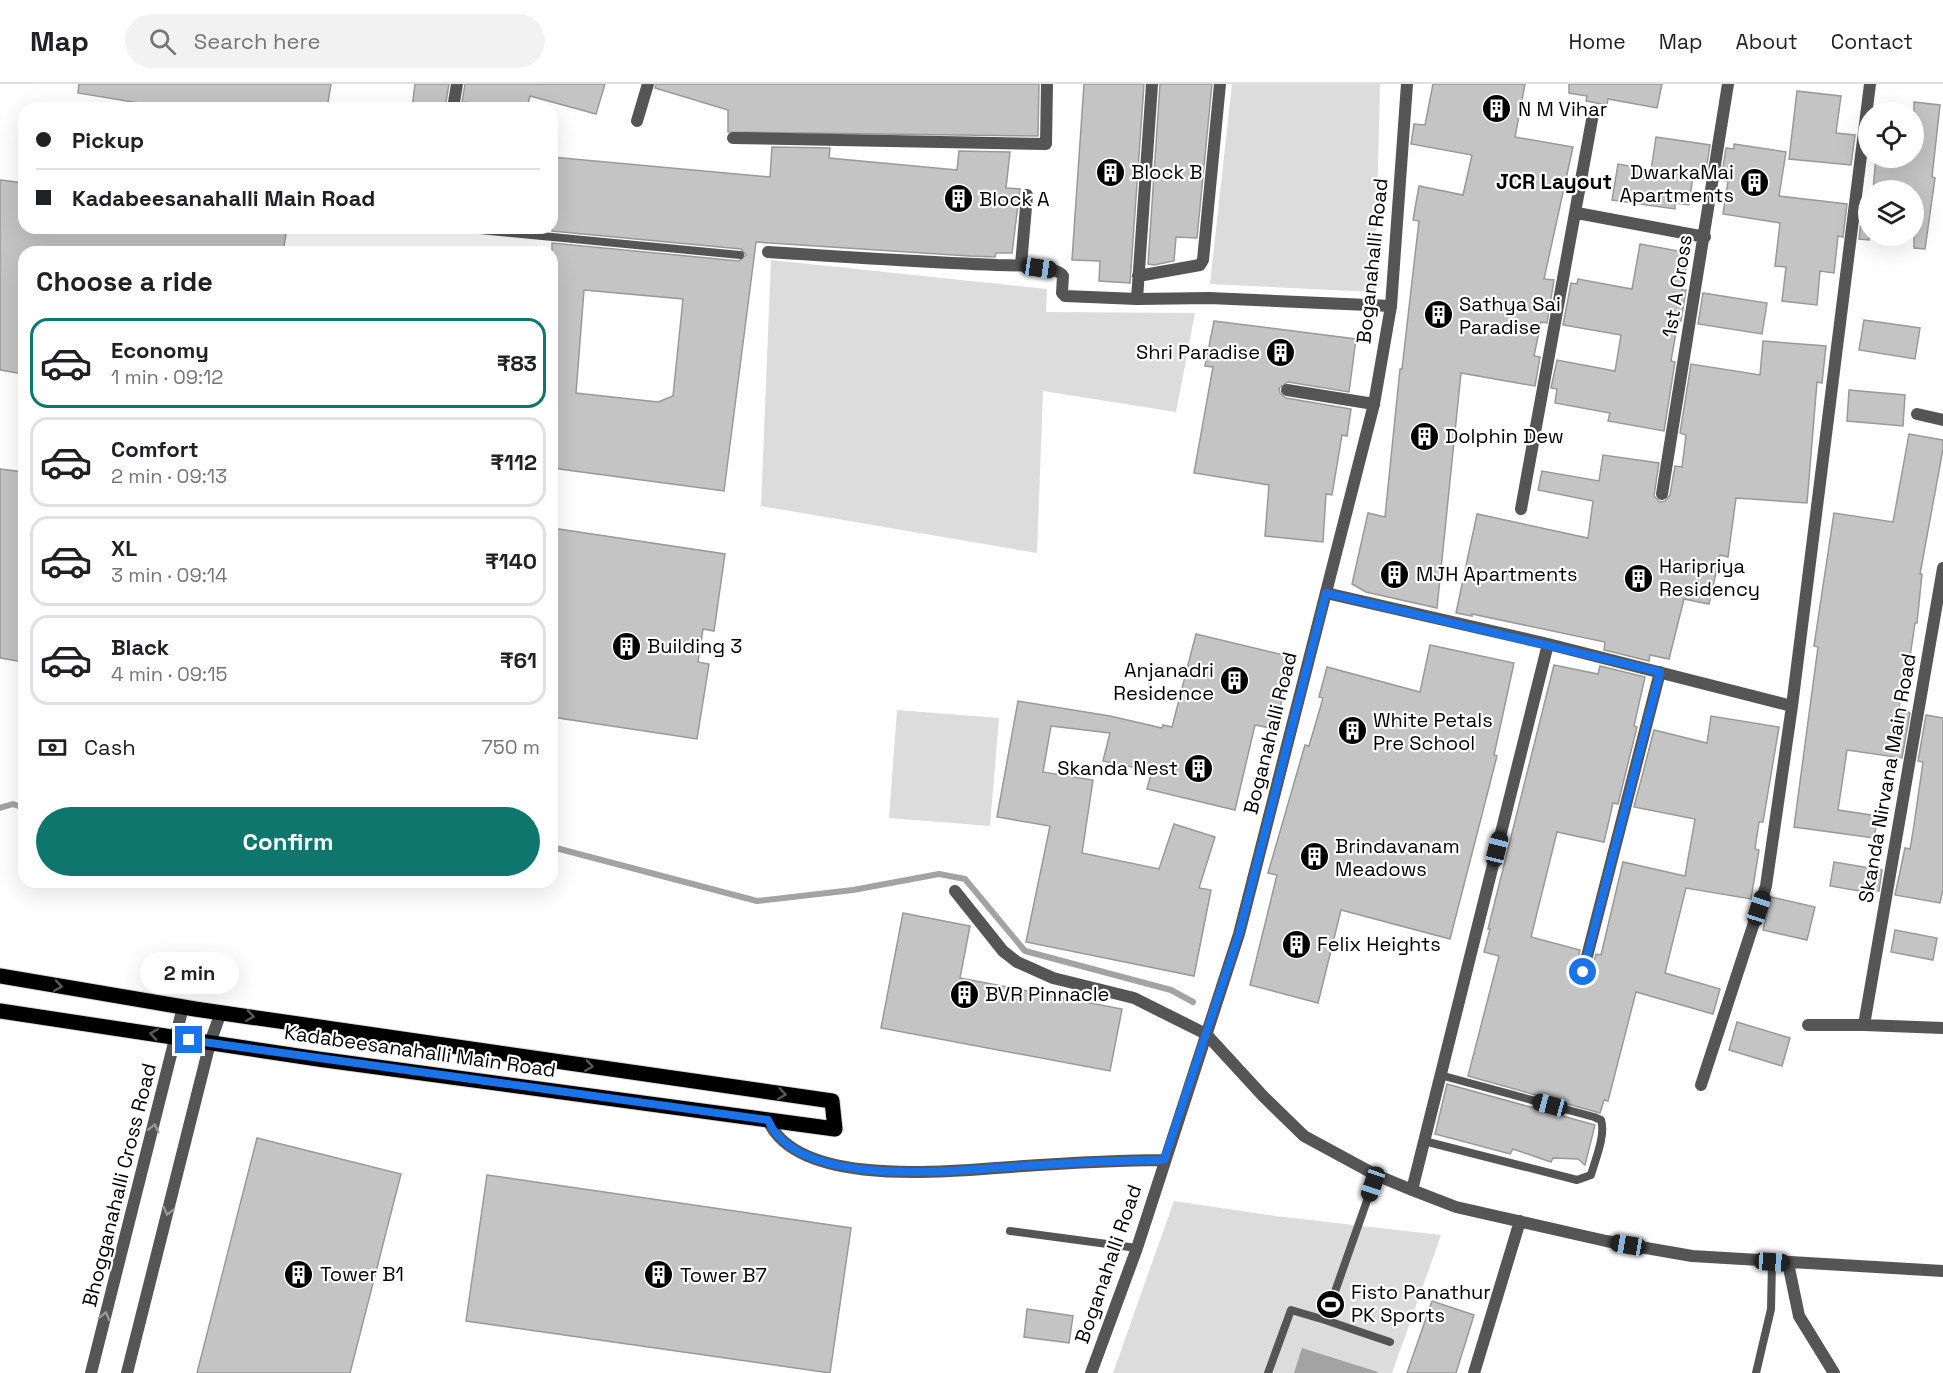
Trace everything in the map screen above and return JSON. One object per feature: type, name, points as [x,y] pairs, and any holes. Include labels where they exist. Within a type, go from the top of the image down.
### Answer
[{"type":"main road","name":"Kadabeesanahalli Main Road","points":[[0,976],[221,1012],[832,1101],[836,1129],[210,1043],[0,1011]]},
{"type":"street","points":[[454,102],[457,84]]},
{"type":"street","points":[[637,121],[648,84]]},
{"type":"street","points":[[733,138],[1046,144],[1047,84]]},
{"type":"street","points":[[1137,299],[1152,84]]},
{"type":"street","points":[[1138,276],[1200,265],[1203,260],[1220,84]]},
{"type":"street","name":"Boganahalli Road","points":[[1091,1373],[1137,1248],[1239,934],[1374,404],[1391,306],[1407,84]]},
{"type":"street","name":"1st A Cross","points":[[1662,494],[1728,84]]},
{"type":"street","points":[[1701,1085],[1766,886],[1792,706],[1868,84]]},
{"type":"street","points":[[1521,509],[1593,114]]},
{"type":"street","points":[[1021,265],[1027,195]]},
{"type":"street","points":[[1576,213],[1705,237]]},
{"type":"street","points":[[768,252],[918,262],[1021,265],[1061,272],[1065,296],[1137,299],[1209,298],[1391,306]]},
{"type":"street","points":[[1287,390],[1374,404]]},
{"type":"street","points":[[1917,414],[1943,420]]},
{"type":"street","name":"Skanda Nirvana Main Road","points":[[1864,1025],[1943,568]]},
{"type":"street","points":[[1326,593],[1548,644],[1792,706]]},
{"type":"street","points":[[1412,1188],[1548,644]]},
{"type":"street","points":[[1583,972],[1660,672]]},
{"type":"street","points":[[955,891],[1003,951],[1032,971],[1134,998],[1206,1034],[1263,1096],[1304,1136],[1376,1175],[1456,1206],[1692,1256],[1943,1270]]},
{"type":"street","name":"Bhogganahalli Cross Road","points":[[90,1373],[177,1038],[183,1006]]},
{"type":"street","points":[[127,1373],[210,1043],[221,1012]]},
{"type":"street","points":[[1808,1025],[1943,1028]]},
{"type":"street","points":[[768,1120],[783,1143],[848,1167],[884,1173],[946,1173],[1164,1160]]},
{"type":"street","points":[[1474,1373],[1520,1221]]},
{"type":"street","points":[[1788,1263],[1799,1316],[1830,1370]]},
{"type":"lane","points":[[521,234],[740,255]]},
{"type":"lane","points":[[1424,1141],[1577,1180],[1591,1175],[1601,1137],[1603,1126],[1601,1120],[1594,1117],[1440,1075]]},
{"type":"lane","points":[[1324,1320],[1376,1175]]},
{"type":"lane","points":[[1010,1231],[1137,1248]]},
{"type":"lane","points":[[1756,1373],[1771,1310],[1772,1262]]},
{"type":"lane","points":[[1268,1373],[1291,1310],[1390,1342]]},
{"type":"shaded area","points":[[1232,84],[1380,84],[1375,292],[1210,284]]},
{"type":"shaded area","points":[[771,260],[1047,289],[1046,312],[1195,313],[1176,412],[1043,391],[1037,553],[761,506]]},
{"type":"shaded area","points":[[897,710],[999,718],[990,826],[889,818]]},
{"type":"shaded area","points":[[1174,1201],[1275,1216],[1441,1235],[1392,1373],[1113,1373]]},
{"type":"shaded area","points":[[1302,1348],[1378,1372],[1378,1373],[1294,1373]]},
{"type":"building","points":[[79,84],[331,84],[328,102],[133,102],[78,93]]},
{"type":"building","points":[[415,84],[449,84],[446,102],[413,102]]},
{"type":"building","points":[[465,84],[605,84],[596,114],[530,96],[528,102],[462,102]]},
{"type":"building","points":[[656,84],[1039,84],[1038,136],[728,132],[728,110],[655,88]]},
{"type":"building","name":"Block B","points":[[1084,84],[1144,84],[1130,283],[1099,281],[1100,261],[1072,260]]},
{"type":"building","points":[[1160,84],[1212,84],[1197,238],[1176,237],[1174,261],[1154,265],[1148,264]]},
{"type":"building","points":[[1433,84],[1525,84],[1515,137],[1573,147],[1544,279],[1554,280],[1547,323],[1541,322],[1534,356],[1540,357],[1535,386],[1461,373],[1437,608],[1366,592],[1352,584],[1368,513],[1385,517],[1400,369],[1402,369],[1419,221],[1413,220],[1419,186],[1463,195],[1472,155],[1411,144],[1414,124],[1425,125]]},
{"type":"building","points":[[1569,84],[1662,84],[1657,108],[1608,99],[1607,105],[1586,101],[1587,96],[1569,93]]},
{"type":"building","points":[[1797,91],[1841,96],[1836,133],[1855,135],[1851,165],[1789,159]]},
{"type":"building","points":[[1924,103],[1940,105],[1932,177],[1935,178],[1925,249],[1914,248],[1914,246],[1924,246],[1924,180],[1874,180],[1875,168],[1924,168]]},
{"type":"building","points":[[1656,137],[1710,145],[1705,177],[1693,176],[1689,205],[1675,203],[1675,209],[1612,200],[1618,164],[1651,170]]},
{"type":"building","points":[[1734,144],[1786,152],[1779,196],[1847,204],[1843,237],[1838,236],[1834,273],[1820,271],[1817,305],[1782,301],[1786,267],[1775,266],[1780,223],[1723,214],[1728,181],[1721,180],[1726,148],[1734,149]]},
{"type":"building","points":[[772,147],[830,148],[829,158],[957,170],[959,151],[1010,152],[1006,188],[1020,189],[1012,253],[996,253],[995,257],[969,256],[756,242],[724,491],[558,469],[558,246],[552,246],[552,243],[739,261],[746,255],[741,249],[558,232],[558,158],[770,177]],"holes":[[[584,290],[683,299],[673,396],[658,402],[576,393]]]},
{"type":"building","points":[[0,180],[18,182],[18,234],[286,234],[284,246],[18,246],[18,373],[0,370]]},
{"type":"building","points":[[1640,244],[1689,253],[1682,290],[1686,290],[1681,321],[1678,321],[1671,361],[1675,362],[1664,431],[1608,421],[1610,413],[1555,403],[1557,389],[1551,388],[1557,360],[1615,371],[1621,335],[1563,325],[1571,283],[1577,284],[1578,279],[1632,289]]},
{"type":"building","points":[[1703,293],[1767,303],[1762,334],[1698,324]]},
{"type":"building","points":[[1864,320],[1920,328],[1915,359],[1859,350]]},
{"type":"building","points":[[1214,321],[1356,339],[1349,392],[1288,382],[1279,388],[1280,393],[1286,398],[1351,409],[1347,436],[1342,435],[1332,495],[1326,494],[1323,542],[1265,536],[1269,485],[1194,473],[1213,367],[1205,366]]},
{"type":"building","points":[[1763,341],[1826,346],[1822,383],[1817,382],[1807,503],[1736,498],[1728,557],[1720,555],[1709,604],[1684,599],[1669,659],[1650,655],[1649,661],[1604,650],[1605,642],[1472,614],[1472,616],[1456,613],[1477,514],[1588,538],[1593,501],[1538,490],[1542,471],[1599,481],[1603,455],[1659,463],[1654,496],[1660,502],[1665,501],[1670,495],[1675,466],[1682,467],[1686,435],[1680,433],[1691,364],[1760,375]]},
{"type":"building","points":[[1849,390],[1905,395],[1903,426],[1847,421]]},
{"type":"building","points":[[1909,434],[1943,440],[1943,449],[1920,574],[1922,574],[1917,623],[1915,623],[1907,677],[1904,677],[1899,708],[1910,713],[1902,758],[1847,750],[1838,810],[1878,816],[1874,838],[1794,827],[1818,647],[1814,646],[1834,513],[1893,522]]},
{"type":"building","points":[[0,469],[18,471],[18,661],[0,658]]},
{"type":"building","name":"Building 3","points":[[558,529],[725,554],[714,631],[703,629],[698,662],[709,664],[697,739],[558,718]]},
{"type":"building","points":[[1196,634],[1292,657],[1275,729],[1255,725],[1235,810],[1147,789],[1152,771],[1103,761],[1110,733],[1051,726],[1043,772],[1093,780],[1082,853],[1159,869],[1174,824],[1215,837],[1199,888],[1211,890],[1194,976],[1026,942],[1050,826],[997,817],[1018,701],[1110,716],[1162,728],[1163,725],[1172,727]]},
{"type":"building","points":[[1430,645],[1514,663],[1494,755],[1497,756],[1450,939],[1341,910],[1318,1003],[1250,985],[1277,875],[1268,873],[1305,745],[1309,746],[1323,698],[1319,697],[1327,667],[1420,692]]},
{"type":"building","points":[[1554,665],[1598,674],[1600,666],[1645,677],[1634,726],[1637,727],[1618,804],[1613,803],[1604,842],[1557,832],[1531,937],[1580,950],[1575,971],[1580,980],[1589,977],[1596,954],[1601,955],[1623,862],[1685,876],[1695,819],[1634,807],[1654,730],[1707,743],[1711,716],[1779,727],[1763,822],[1759,822],[1755,849],[1759,850],[1751,899],[1686,888],[1665,973],[1720,989],[1713,1014],[1636,992],[1608,1101],[1604,1100],[1600,1113],[1468,1076],[1499,956],[1484,952],[1490,929],[1488,929]]},
{"type":"building","points":[[1926,715],[1943,718],[1943,889],[1940,903],[1895,895],[1905,848],[1910,849],[1923,762],[1918,761]]},
{"type":"building","points":[[1834,862],[1882,870],[1879,891],[1872,890],[1871,893],[1830,886]]},
{"type":"building","points":[[1771,897],[1815,907],[1807,940],[1763,930]]},
{"type":"building","name":"BVR Pinnacle","points":[[903,913],[970,926],[960,978],[1122,1009],[1110,1071],[881,1028]]},
{"type":"building","points":[[1895,930],[1937,938],[1933,960],[1891,952]]},
{"type":"building","points":[[1737,1022],[1790,1038],[1782,1066],[1729,1050]]},
{"type":"building","points":[[1447,1084],[1595,1125],[1585,1165],[1578,1159],[1553,1158],[1551,1162],[1513,1149],[1510,1154],[1435,1134]]},
{"type":"building","name":"Tower B1","points":[[257,1138],[401,1174],[350,1373],[197,1373]]},
{"type":"building","name":"Tower B7","points":[[487,1175],[851,1228],[830,1373],[466,1321]]},
{"type":"building","points":[[1432,1301],[1474,1315],[1456,1373],[1407,1373]]},
{"type":"building","points":[[1027,1309],[1073,1316],[1069,1343],[1024,1337]]},
{"type":"waterway","points":[[0,808],[13,804],[18,806]]},
{"type":"waterway","points":[[558,849],[757,901],[853,890],[939,874],[965,879],[1025,951],[1171,990],[1193,1002]]},
{"type":"place","name":"N M Vihar","points":[[1497,109]]},
{"type":"place","name":"Block B","points":[[1110,172]]},
{"type":"place","name":"DwarkaMai Apartments","points":[[1755,183]]},
{"type":"place","name":"Block A","points":[[958,199]]},
{"type":"place","name":"Sathya Sai Paradise","points":[[1438,315]]},
{"type":"place","name":"Shri Paradise","points":[[1281,352]]},
{"type":"place","name":"Dolphin Dew","points":[[1424,436]]},
{"type":"place","name":"MJH Apartments","points":[[1395,574]]},
{"type":"place","name":"Haripriya Residency","points":[[1638,578]]},
{"type":"place","name":"Building 3","points":[[626,646]]},
{"type":"place","name":"Anjanadri Residence","points":[[1235,681]]},
{"type":"place","name":"White Petals Pre School","points":[[1352,731]]},
{"type":"place","name":"Skanda Nest","points":[[1199,768]]},
{"type":"place","name":"Brindavanam Meadows","points":[[1314,857]]},
{"type":"place","name":"Felix Heights","points":[[1296,944]]},
{"type":"place","name":"BVR Pinnacle","points":[[964,994]]},
{"type":"place","name":"Tower B1","points":[[299,1274]]},
{"type":"place","name":"Tower B7","points":[[659,1275]]},
{"type":"place","name":"Fisto Panathur PK Sports","points":[[1330,1304]]},
{"type":"district","name":"JCR Layout","points":[[1554,181]]},
{"type":"route","points":[[189,1040],[768,1120],[783,1143],[810,1155],[848,1167],[884,1173],[946,1173],[995,1168],[1164,1160],[1239,934],[1326,593],[1660,672],[1583,972]]}]
